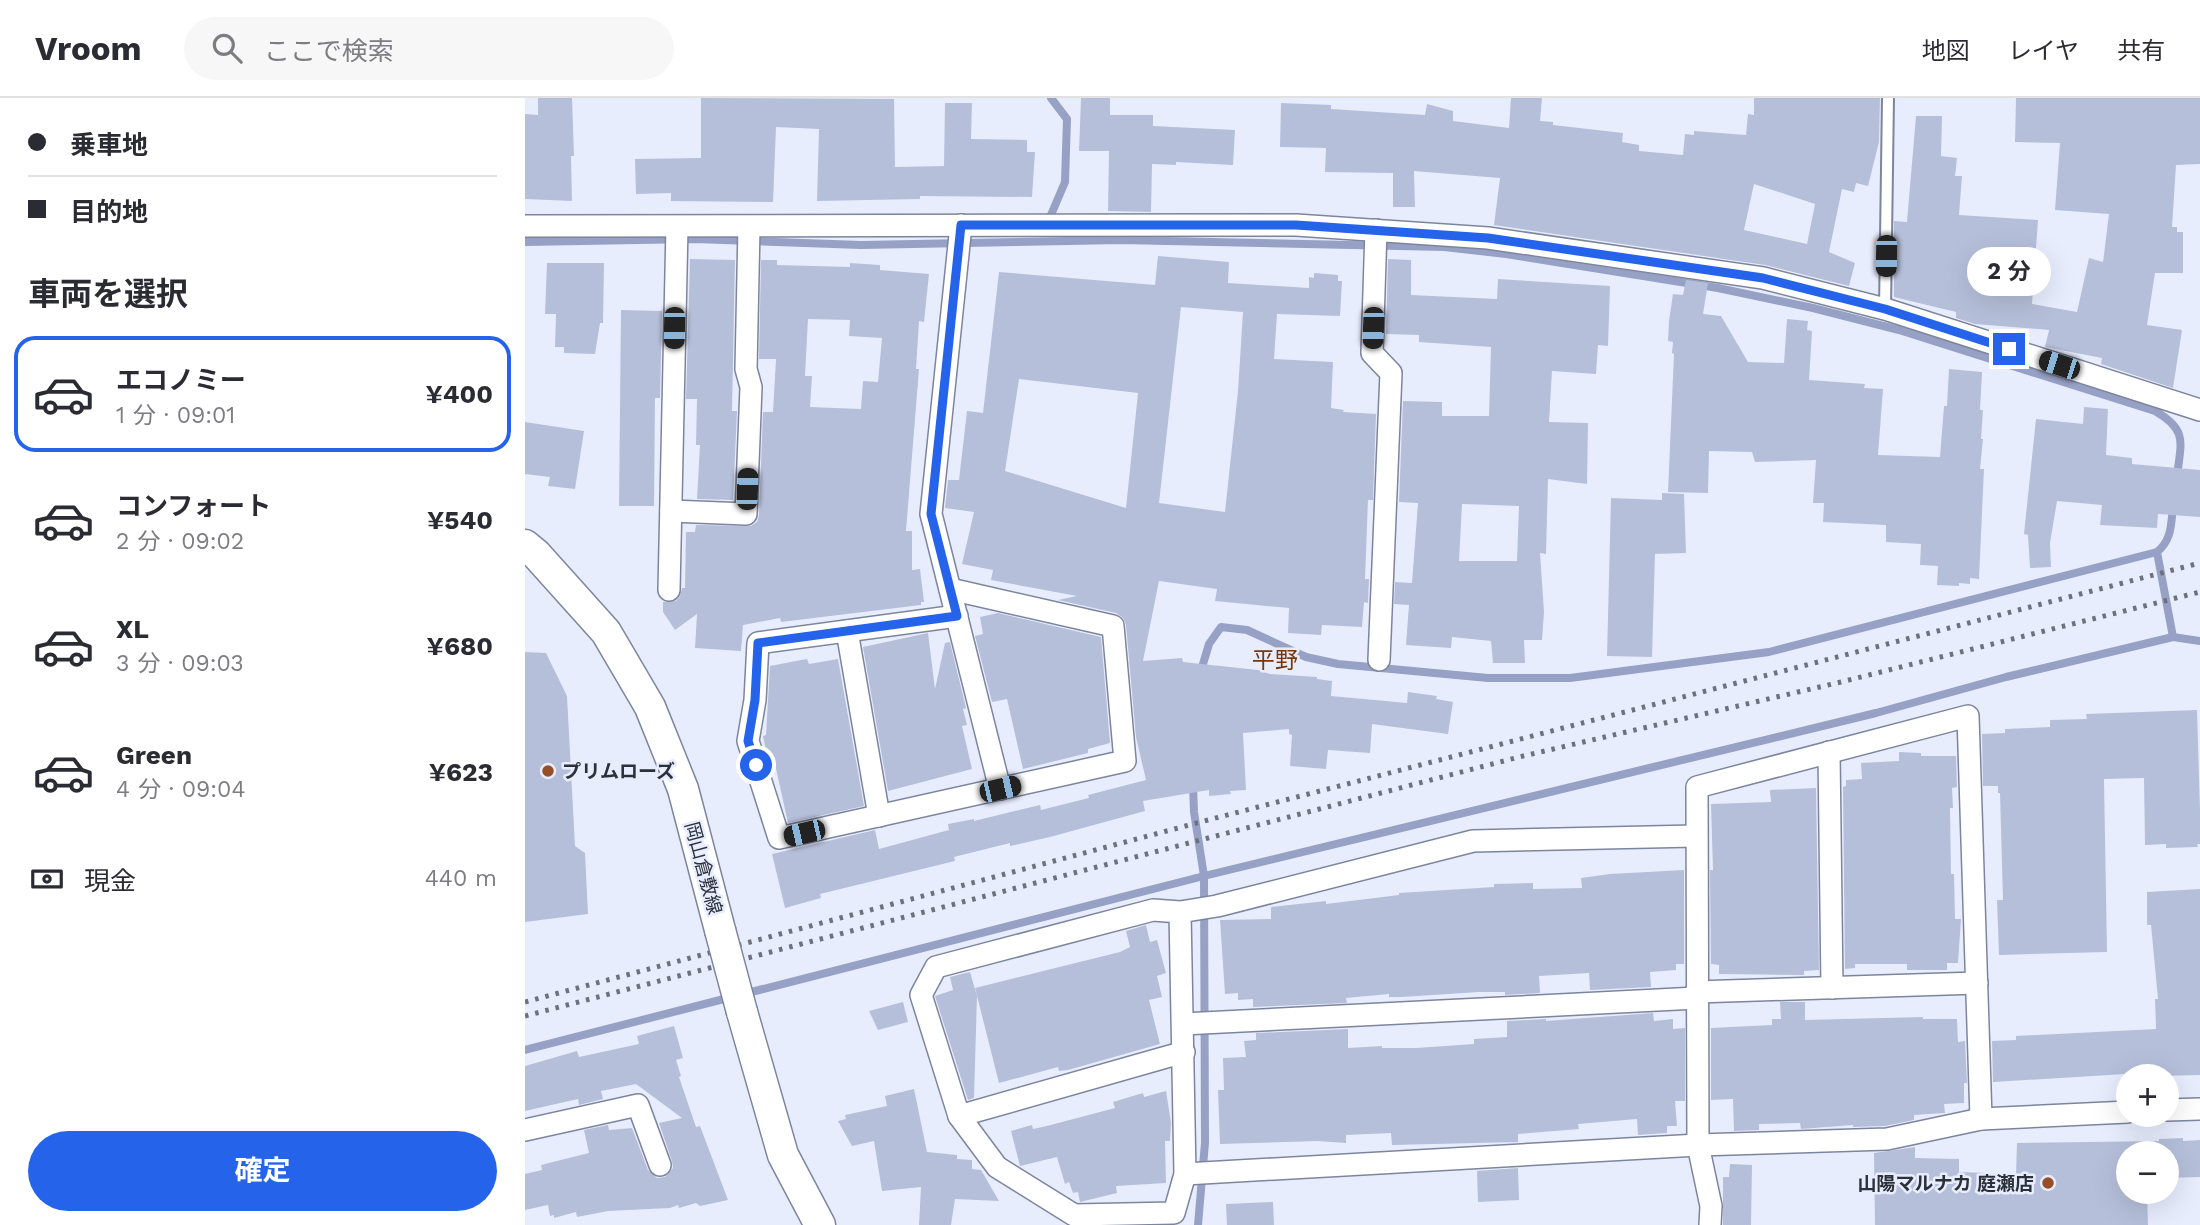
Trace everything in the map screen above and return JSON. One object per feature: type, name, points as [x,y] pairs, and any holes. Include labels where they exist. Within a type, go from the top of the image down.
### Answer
[{"type":"main road","name":"岡山倉敷線","points":[[525,545],[606,632],[650,707],[683,789],[783,1155],[820,1225]]},
{"type":"street","points":[[525,226],[676,237],[749,238],[1048,224],[1296,225],[1375,240],[1488,238],[1763,278],[1885,309],[2200,410]]},
{"type":"street","points":[[960,229],[931,514],[1000,789]]},
{"type":"street","points":[[669,590],[676,237]]},
{"type":"street","points":[[671,511],[746,514],[751,387],[746,369],[749,238]]},
{"type":"street","points":[[1375,240],[1372,353],[1391,373],[1379,660]]},
{"type":"street","points":[[950,589],[1114,626],[1125,761],[779,838],[748,741],[755,700],[758,643],[957,616]]},
{"type":"street","points":[[847,631],[879,816]]},
{"type":"street","points":[[1710,1225],[1711,1206],[1698,1145],[1695,836],[1697,788],[1968,716],[1981,1119]]},
{"type":"street","points":[[1829,752],[1832,988]]},
{"type":"street","points":[[1186,911],[1188,1024],[1184,1052],[1197,1174],[1174,1213],[1074,1214],[997,1167],[959,1116],[921,995],[936,967],[1153,910],[1186,911],[1217,906],[1473,841],[1695,836]]},
{"type":"street","points":[[1188,1024],[1832,988],[1977,984]]},
{"type":"street","points":[[959,1116],[1184,1052]]},
{"type":"street","points":[[525,1130],[638,1105],[660,1165]]},
{"type":"street","points":[[2179,1110],[2200,1109]]},
{"type":"street","points":[[1197,1174],[1698,1145],[1887,1139],[1981,1119],[2116,1113]]},
{"type":"lane","points":[[1885,309],[1888,98]]},
{"type":"building","points":[[538,98],[572,98],[572,201],[525,199],[525,114],[538,115]]},
{"type":"building","points":[[701,98],[894,99],[895,167],[944,166],[945,103],[972,103],[971,139],[1027,140],[1027,152],[1035,152],[1032,197],[920,196],[920,199],[817,201],[819,129],[776,127],[773,202],[671,201],[671,193],[636,194],[635,159],[701,158]]},
{"type":"building","points":[[1081,98],[1110,98],[1110,115],[1153,115],[1153,126],[1235,130],[1233,165],[1176,162],[1176,165],[1152,164],[1151,212],[1108,211],[1109,151],[1079,151]]},
{"type":"building","points":[[1511,98],[1542,98],[1540,121],[1623,133],[1622,142],[1639,145],[1639,151],[1683,155],[1685,134],[1694,135],[1694,131],[1746,135],[1748,114],[1754,115],[1754,98],[1880,98],[1879,142],[1868,186],[1856,183],[1854,192],[1842,189],[1829,252],[1855,263],[1849,286],[1765,265],[1494,225],[1500,178],[1414,171],[1415,207],[1393,207],[1393,173],[1325,172],[1326,148],[1280,147],[1281,103],[1331,105],[1331,109],[1425,115],[1427,104],[1453,111],[1453,121],[1509,128]],"holes":[[[1754,184],[1815,204],[1807,244],[1744,230]]]},
{"type":"building","points":[[2016,98],[2200,98],[2200,164],[2176,165],[2172,227],[2177,227],[2177,232],[2183,232],[2183,273],[2155,273],[2147,325],[2182,330],[2173,388],[2101,364],[2102,358],[2045,347],[2049,330],[1975,324],[1956,318],[1956,312],[1894,297],[1894,221],[1907,222],[1916,116],[1942,116],[1941,156],[1957,158],[1955,176],[1962,176],[1959,215],[2038,220],[2032,304],[2077,312],[2089,258],[2103,262],[2109,214],[2055,210],[2060,143],[2015,142]]},
{"type":"building","points":[[1158,256],[1229,262],[1228,283],[1309,288],[1309,277],[1314,278],[1314,273],[1338,275],[1338,281],[1342,281],[1340,316],[1277,314],[1274,359],[1333,362],[1331,408],[1344,410],[1343,412],[1376,414],[1373,500],[1368,500],[1365,579],[1369,579],[1368,603],[1364,602],[1362,627],[1322,625],[1321,635],[1288,633],[1289,608],[1215,601],[1217,589],[1159,581],[1143,661],[1182,658],[1183,662],[1258,670],[1270,674],[1317,677],[1332,681],[1331,696],[1407,703],[1408,692],[1437,696],[1436,699],[1453,702],[1448,734],[1372,724],[1370,753],[1328,750],[1326,769],[1290,766],[1292,735],[1289,734],[1289,729],[1243,733],[1246,790],[1209,796],[1209,790],[1143,801],[1145,811],[1050,837],[1010,846],[1010,843],[954,857],[955,861],[820,894],[821,898],[785,908],[772,854],[875,830],[879,849],[949,830],[948,824],[974,821],[1040,805],[1041,810],[1146,780],[1136,737],[1126,625],[1123,618],[1116,613],[1058,600],[1077,596],[991,580],[993,570],[962,564],[974,512],[945,508],[948,480],[959,480],[967,411],[983,413],[999,272],[1155,285]],"holes":[[[1181,307],[1243,312],[1238,391],[1225,512],[1159,503]],[[1019,379],[1138,393],[1126,508],[1005,471]]]},
{"type":"building","points":[[690,259],[735,260],[732,411],[737,411],[733,500],[697,499],[700,445],[696,445],[697,399],[686,399]]},
{"type":"building","points":[[1388,259],[1411,260],[1411,295],[1497,299],[1498,279],[1610,286],[1608,346],[1598,345],[1596,374],[1552,371],[1549,422],[1588,423],[1587,484],[1548,479],[1546,554],[1540,553],[1544,612],[1542,640],[1524,640],[1525,663],[1493,663],[1491,641],[1452,637],[1451,648],[1406,645],[1409,605],[1394,604],[1395,582],[1412,583],[1418,503],[1399,502],[1403,401],[1442,402],[1442,416],[1489,416],[1491,347],[1419,342],[1419,335],[1386,334]],"holes":[[[1462,504],[1519,506],[1517,561],[1459,561]]]},
{"type":"building","points":[[761,260],[777,260],[777,265],[880,265],[880,270],[929,274],[924,322],[919,321],[916,369],[919,369],[906,531],[912,531],[912,570],[920,569],[924,602],[921,602],[921,605],[781,622],[780,618],[743,625],[741,651],[695,648],[697,614],[675,630],[663,612],[663,602],[676,601],[682,588],[685,588],[686,532],[695,532],[696,525],[751,526],[757,522],[763,412],[773,412],[776,359],[759,359]],"holes":[[[808,319],[850,320],[849,336],[882,338],[878,382],[863,381],[861,409],[810,407],[812,376],[805,376]]]},
{"type":"building","points":[[547,263],[604,263],[603,323],[600,323],[595,354],[564,353],[564,347],[555,347],[556,314],[545,314]]},
{"type":"building","points":[[1686,280],[1708,283],[1703,314],[1721,316],[1748,362],[1784,363],[1787,319],[1808,321],[1807,330],[1812,331],[1809,380],[1865,384],[1864,388],[1883,389],[1878,455],[1940,457],[1949,369],[1982,372],[1980,410],[1983,410],[1983,439],[1980,469],[1984,469],[1979,579],[1970,578],[1970,584],[1959,583],[1959,586],[1937,585],[1938,566],[1920,565],[1921,544],[1886,542],[1886,525],[1823,522],[1824,503],[1813,503],[1816,460],[1755,462],[1752,452],[1709,451],[1708,493],[1668,492],[1674,354],[1673,342],[1668,341],[1669,321],[1673,294],[1683,295]]},
{"type":"building","points":[[621,310],[662,311],[660,398],[655,398],[654,506],[619,506]]},
{"type":"building","points":[[2084,407],[2108,409],[2106,455],[2132,458],[2132,464],[2200,470],[2200,517],[2158,514],[2157,528],[2100,525],[2102,505],[2057,501],[2050,543],[2051,567],[2030,568],[2028,535],[2024,534],[2036,419],[2083,424]]},
{"type":"building","points":[[525,422],[584,431],[575,489],[548,486],[550,477],[525,474]]},
{"type":"building","points":[[1662,493],[1684,494],[1686,553],[1655,554],[1652,657],[1607,656],[1611,498],[1662,500]]},
{"type":"building","points":[[998,613],[1101,637],[1110,743],[1088,749],[1088,753],[1023,769],[1007,699],[992,702],[975,636],[983,634],[980,617]]},
{"type":"building","points":[[928,633],[935,689],[945,643],[950,642],[966,708],[963,709],[967,725],[962,726],[972,769],[888,791],[863,647]]},
{"type":"building","name":"プリムローズ","points":[[525,652],[546,653],[567,696],[575,846],[585,853],[588,914],[525,922]]},
{"type":"building","points":[[807,659],[809,664],[838,659],[864,806],[788,823],[775,764],[769,765],[763,736],[766,735],[770,666]]},
{"type":"building","points":[[2197,710],[2200,810],[2198,847],[2166,848],[2166,844],[2145,845],[2144,778],[2104,779],[2107,952],[1999,955],[1997,900],[2003,900],[2000,793],[1998,786],[1983,786],[1982,734],[2005,733],[2005,729],[2050,727],[2050,720],[2087,719],[2086,714]]},
{"type":"building","points":[[1899,752],[1921,753],[1921,756],[1956,756],[1957,787],[1952,788],[1953,808],[1950,808],[1955,919],[1961,919],[1958,963],[1947,963],[1947,970],[1907,970],[1907,964],[1855,964],[1855,968],[1845,969],[1843,787],[1846,786],[1846,780],[1862,779],[1861,763],[1899,761]]},
{"type":"building","points":[[1816,788],[1819,970],[1804,971],[1804,975],[1719,974],[1719,965],[1711,964],[1711,804],[1771,802],[1770,790]]},
{"type":"building","points":[[1684,870],[1684,964],[1676,964],[1676,970],[1650,972],[1651,987],[1590,990],[1589,973],[1539,976],[1540,993],[1505,995],[1505,992],[1479,992],[1402,997],[1389,997],[1389,994],[1346,998],[1347,1003],[1253,1007],[1253,999],[1238,1000],[1238,993],[1225,994],[1220,920],[1271,919],[1271,907],[1326,901],[1326,904],[1399,893],[1494,887],[1494,884],[1533,883],[1533,889],[1582,888],[1581,878]]},
{"type":"building","points":[[2200,889],[2200,1075],[2179,1076],[2179,1064],[2116,1064],[2116,1075],[1993,1082],[1992,1041],[2016,1040],[2016,1036],[2156,1029],[2155,999],[2158,999],[2151,925],[2147,925],[2147,892]]},
{"type":"building","points":[[1146,925],[1150,942],[1157,940],[1166,973],[1157,976],[1162,997],[1149,1000],[1160,1044],[1068,1070],[1059,1071],[1058,1067],[999,1083],[975,988],[1120,952],[1130,947],[1126,931]]},
{"type":"building","points":[[970,972],[977,996],[974,1098],[968,1100],[935,996],[953,990],[950,977]]},
{"type":"building","points":[[903,1002],[908,1022],[878,1030],[869,1011]]},
{"type":"building","points":[[1780,1002],[1805,1002],[1805,1020],[1923,1017],[1957,1019],[1958,1042],[1965,1041],[1967,1083],[1964,1083],[1964,1103],[1944,1104],[1945,1113],[1914,1115],[1914,1120],[1885,1126],[1853,1125],[1801,1129],[1800,1123],[1759,1124],[1759,1130],[1734,1131],[1733,1099],[1711,1100],[1711,1028],[1772,1025],[1772,1019],[1781,1019]]},
{"type":"building","points":[[1653,1013],[1654,1021],[1673,1019],[1673,1029],[1685,1028],[1685,1101],[1675,1101],[1677,1126],[1667,1126],[1667,1133],[1638,1135],[1637,1119],[1578,1124],[1579,1129],[1518,1134],[1518,1142],[1392,1145],[1391,1133],[1346,1135],[1346,1143],[1318,1141],[1220,1144],[1218,1090],[1224,1090],[1223,1058],[1246,1057],[1244,1041],[1256,1040],[1256,1033],[1348,1029],[1348,1048],[1416,1048],[1474,1044],[1474,1039],[1507,1037],[1507,1021],[1546,1021]]},
{"type":"building","points":[[674,1026],[683,1058],[676,1060],[681,1076],[679,1077],[696,1127],[700,1126],[728,1200],[700,1206],[696,1203],[679,1208],[678,1205],[670,1208],[608,1211],[577,1217],[576,1212],[554,1218],[554,1215],[550,1216],[548,1205],[525,1210],[525,1174],[542,1170],[541,1165],[589,1153],[584,1130],[608,1125],[609,1130],[632,1128],[648,1170],[657,1178],[665,1177],[673,1168],[659,1123],[682,1118],[636,1084],[601,1091],[603,1099],[579,1105],[578,1099],[525,1111],[525,1066],[577,1051],[579,1057],[639,1044],[637,1036]]},
{"type":"building","points":[[914,1089],[927,1152],[957,1155],[957,1159],[972,1160],[972,1169],[981,1170],[999,1201],[955,1199],[951,1225],[919,1225],[921,1187],[882,1191],[874,1141],[852,1146],[838,1121],[846,1119],[845,1115],[887,1106],[885,1096]]},
{"type":"building","points":[[1166,1091],[1171,1123],[1170,1141],[1165,1141],[1166,1183],[1116,1186],[1117,1193],[1080,1202],[1078,1192],[1073,1193],[1069,1182],[1065,1184],[1057,1157],[1020,1166],[1011,1131],[1032,1125],[1033,1129],[1047,1126],[1115,1108],[1113,1102],[1143,1093],[1144,1097]]},
{"type":"building","name":"山陽マルナカ 庭瀬店","points":[[2159,1139],[2200,1140],[2200,1177],[2179,1178],[2179,1141]]},
{"type":"building","name":"山陽マルナカ 庭瀬店","points":[[2116,1142],[2116,1204],[2147,1204],[2148,1225],[1875,1225],[1874,1153],[1915,1147],[1915,1158],[1959,1159],[1959,1172],[2016,1174],[2017,1143]]},
{"type":"building","points":[[1730,1164],[1752,1165],[1751,1225],[1723,1225],[1723,1177],[1729,1177]]},
{"type":"building","points":[[1518,1168],[1519,1200],[1478,1202],[1477,1171]]},
{"type":"building","points":[[1273,1202],[1274,1225],[1227,1225],[1226,1204]]},
{"type":"waterway","points":[[1048,222],[1065,182],[1067,119],[1051,98]]},
{"type":"waterway","points":[[525,242],[696,239],[861,245],[1121,240],[1444,247],[1506,254],[1718,288],[1813,308],[1899,330],[2155,411],[2178,431],[2180,454],[2177,476]]},
{"type":"waterway","points":[[2173,506],[2168,537],[2157,552],[2173,637],[2200,641]]},
{"type":"waterway","points":[[1200,674],[1209,644],[1221,627],[1247,630],[1306,657],[1338,664],[1488,678],[1570,678],[1769,652],[2157,552]]},
{"type":"waterway","points":[[525,1050],[1204,876],[1876,713],[2006,677],[2173,637]]},
{"type":"waterway","points":[[1193,785],[1194,812],[1204,876],[1205,1143],[1198,1225]]},
{"type":"railway","points":[[525,1002],[1208,820],[2200,563]]},
{"type":"railway","points":[[525,1016],[1519,757],[1841,682],[2200,592]]},
{"type":"place","name":"プリムローズ","points":[[548,771]]},
{"type":"place","name":"山陽マルナカ 庭瀬店","points":[[2048,1183]]},
{"type":"district","name":"平野","points":[[1275,660]]},
{"type":"route","points":[[756,765],[748,741],[755,700],[758,643],[957,616],[931,514],[961,225],[1296,225],[1488,238],[1763,278],[1885,309],[2009,349]]}]
